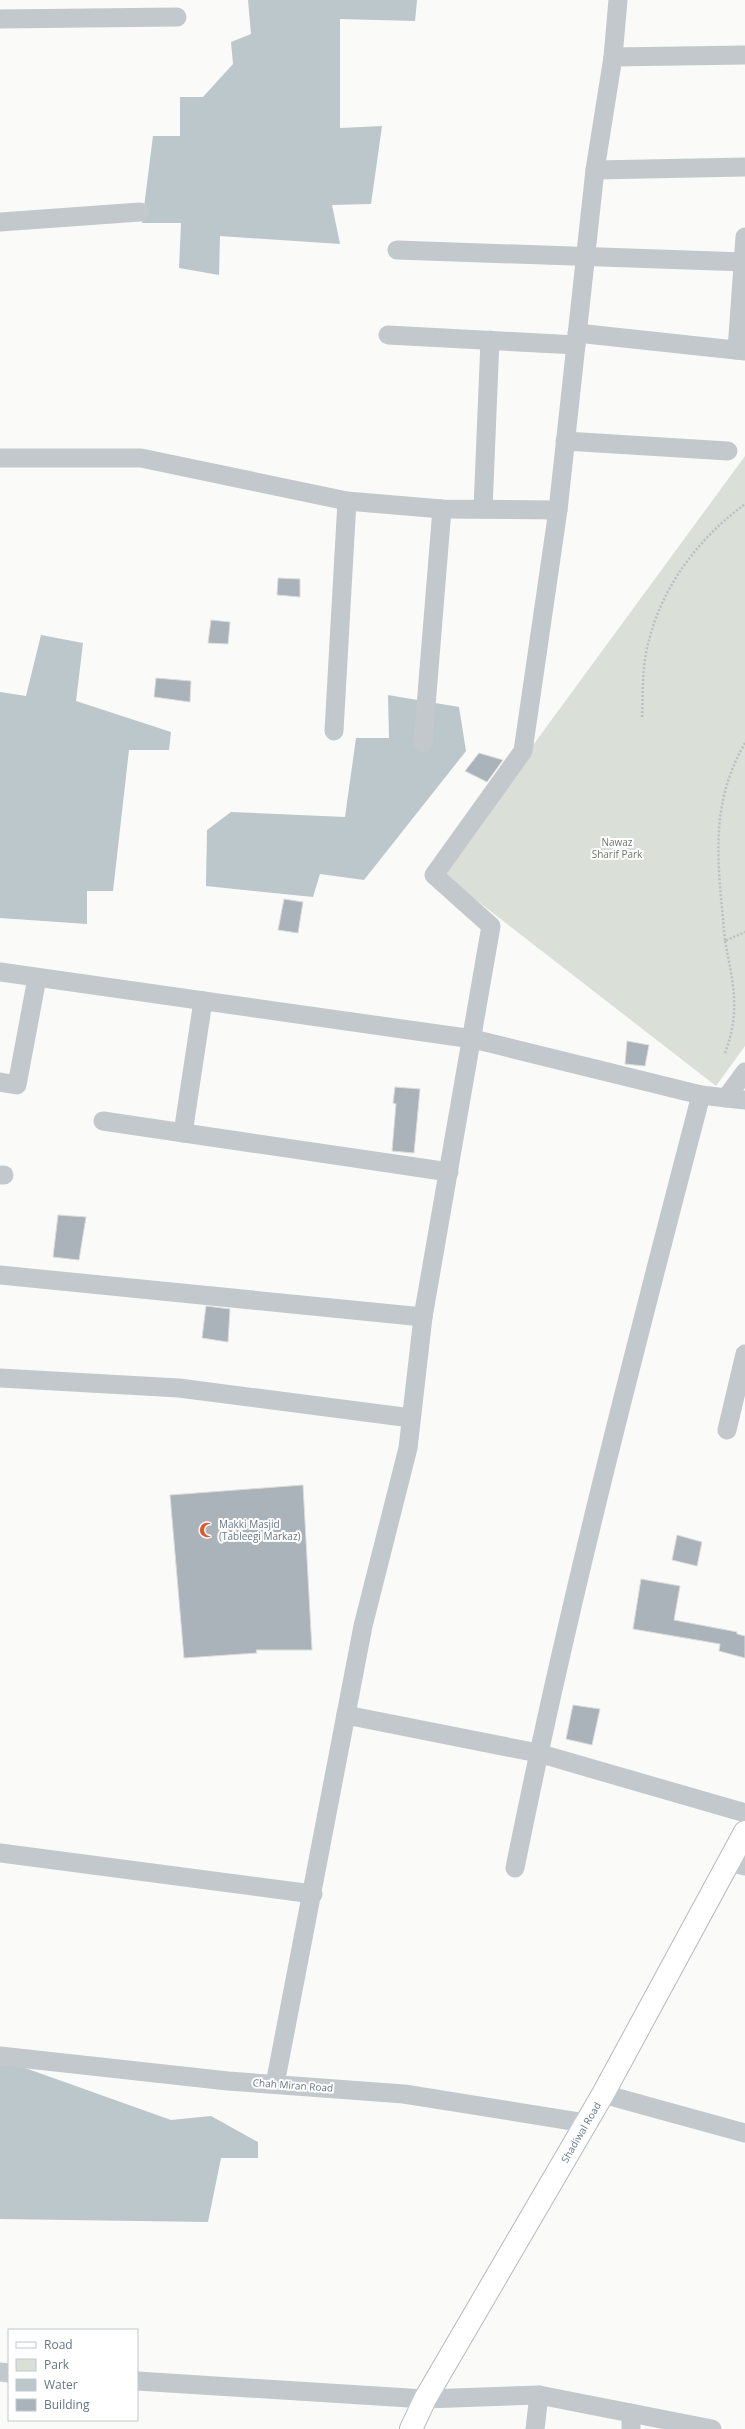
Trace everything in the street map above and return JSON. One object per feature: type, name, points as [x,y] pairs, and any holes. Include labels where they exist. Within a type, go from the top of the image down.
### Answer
[{"type":"main road","name":"Shadiwal Road","points":[[411,2429],[425,2399],[736,1864],[745,1832]]},
{"type":"street","points":[[275,2084],[313,1894],[363,1626],[408,1448],[423,1317],[473,1039],[491,926],[434,875],[523,751],[558,510],[595,170],[613,57],[618,0]]},
{"type":"street","points":[[0,18],[177,17]]},
{"type":"street","points":[[613,57],[745,55]]},
{"type":"street","points":[[595,170],[745,167]]},
{"type":"street","points":[[0,222],[140,212]]},
{"type":"street","points":[[388,335],[490,340],[576,339],[741,350],[745,237]]},
{"type":"street","points":[[397,250],[744,262]]},
{"type":"street","points":[[483,509],[490,340]]},
{"type":"street","points":[[565,441],[728,451]]},
{"type":"street","points":[[0,458],[141,458],[347,501],[442,509],[558,510]]},
{"type":"street","points":[[334,731],[347,501]]},
{"type":"street","points":[[422,743],[442,509]]},
{"type":"street","points":[[0,972],[473,1039],[701,1095],[745,1100]]},
{"type":"street","points":[[0,1082],[17,1084],[37,978]]},
{"type":"street","points":[[183,1133],[203,1001]]},
{"type":"street","points":[[726,1098],[745,1072]]},
{"type":"street","points":[[514,1868],[538,1753],[614,1428],[701,1095]]},
{"type":"street","points":[[104,1121],[449,1172]]},
{"type":"street","points":[[0,1275],[423,1317]]},
{"type":"street","points":[[727,1430],[745,1354]]},
{"type":"street","points":[[0,1378],[179,1388],[411,1418]]},
{"type":"street","points":[[346,1715],[538,1753],[745,1813]]},
{"type":"street","points":[[0,1853],[313,1894]]},
{"type":"street","name":"Chah Miran Road","points":[[0,2056],[275,2084],[404,2094],[585,2123]]},
{"type":"street","points":[[603,2094],[745,2132]]},
{"type":"street","points":[[138,2381],[425,2399],[539,2395],[631,2421],[712,2429]]},
{"type":"street","points":[[534,2429],[539,2395]]},
{"type":"path","points":[[642,717],[646,655],[653,627],[666,595],[682,567],[704,539],[745,504]]},
{"type":"path","points":[[725,1053],[732,1034],[736,1003],[725,941],[718,824],[723,793],[735,761],[745,743]]},
{"type":"path","points":[[725,941],[745,932]]},
{"type":"green space","name":"Nawaz Sharif Park","points":[[745,456],[745,1046],[716,1086],[440,872]]},
{"type":"water","points":[[248,0],[417,0],[415,21],[340,19],[340,128],[382,126],[371,204],[332,205],[340,244],[220,236],[219,275],[179,268],[181,223],[142,223],[153,136],[180,136],[180,97],[203,97],[233,64],[231,42],[251,34]]},
{"type":"water","points":[[41,635],[83,643],[76,701],[171,732],[169,750],[129,750],[113,891],[87,891],[87,924],[0,918],[0,692],[26,696]]},
{"type":"water","points":[[388,695],[459,707],[466,751],[364,880],[320,874],[313,897],[206,886],[207,830],[231,812],[345,817],[356,738],[389,738]]},
{"type":"water","points":[[0,2059],[171,2120],[211,2116],[258,2142],[258,2158],[221,2158],[208,2222],[0,2219]]},
{"type":"building","points":[[278,578],[300,579],[300,597],[277,595]]},
{"type":"building","points":[[211,620],[230,622],[228,644],[208,643]]},
{"type":"building","points":[[156,678],[191,681],[190,702],[154,697]]},
{"type":"building","points":[[479,753],[503,760],[487,782],[465,771]]},
{"type":"building","points":[[284,899],[303,902],[298,933],[278,930]]},
{"type":"building","points":[[627,1041],[649,1045],[645,1066],[625,1064]]},
{"type":"building","points":[[395,1087],[420,1089],[414,1153],[392,1151],[396,1104],[393,1103]]},
{"type":"building","points":[[58,1215],[86,1217],[79,1260],[53,1257]]},
{"type":"building","points":[[206,1306],[230,1309],[228,1342],[202,1338]]},
{"type":"building","points":[[303,1485],[312,1650],[256,1650],[257,1653],[184,1658],[170,1495]]},
{"type":"building","points":[[677,1535],[702,1542],[697,1566],[672,1560]]},
{"type":"building","points":[[641,1579],[680,1586],[674,1620],[737,1632],[737,1634],[745,1636],[745,1658],[719,1651],[720,1644],[633,1629]]},
{"type":"building","points":[[573,1705],[600,1709],[592,1745],[566,1739]]},
{"type":"place","name":"Makki Masjid (Tableegi Markaz)","points":[[207,1530]]}]
